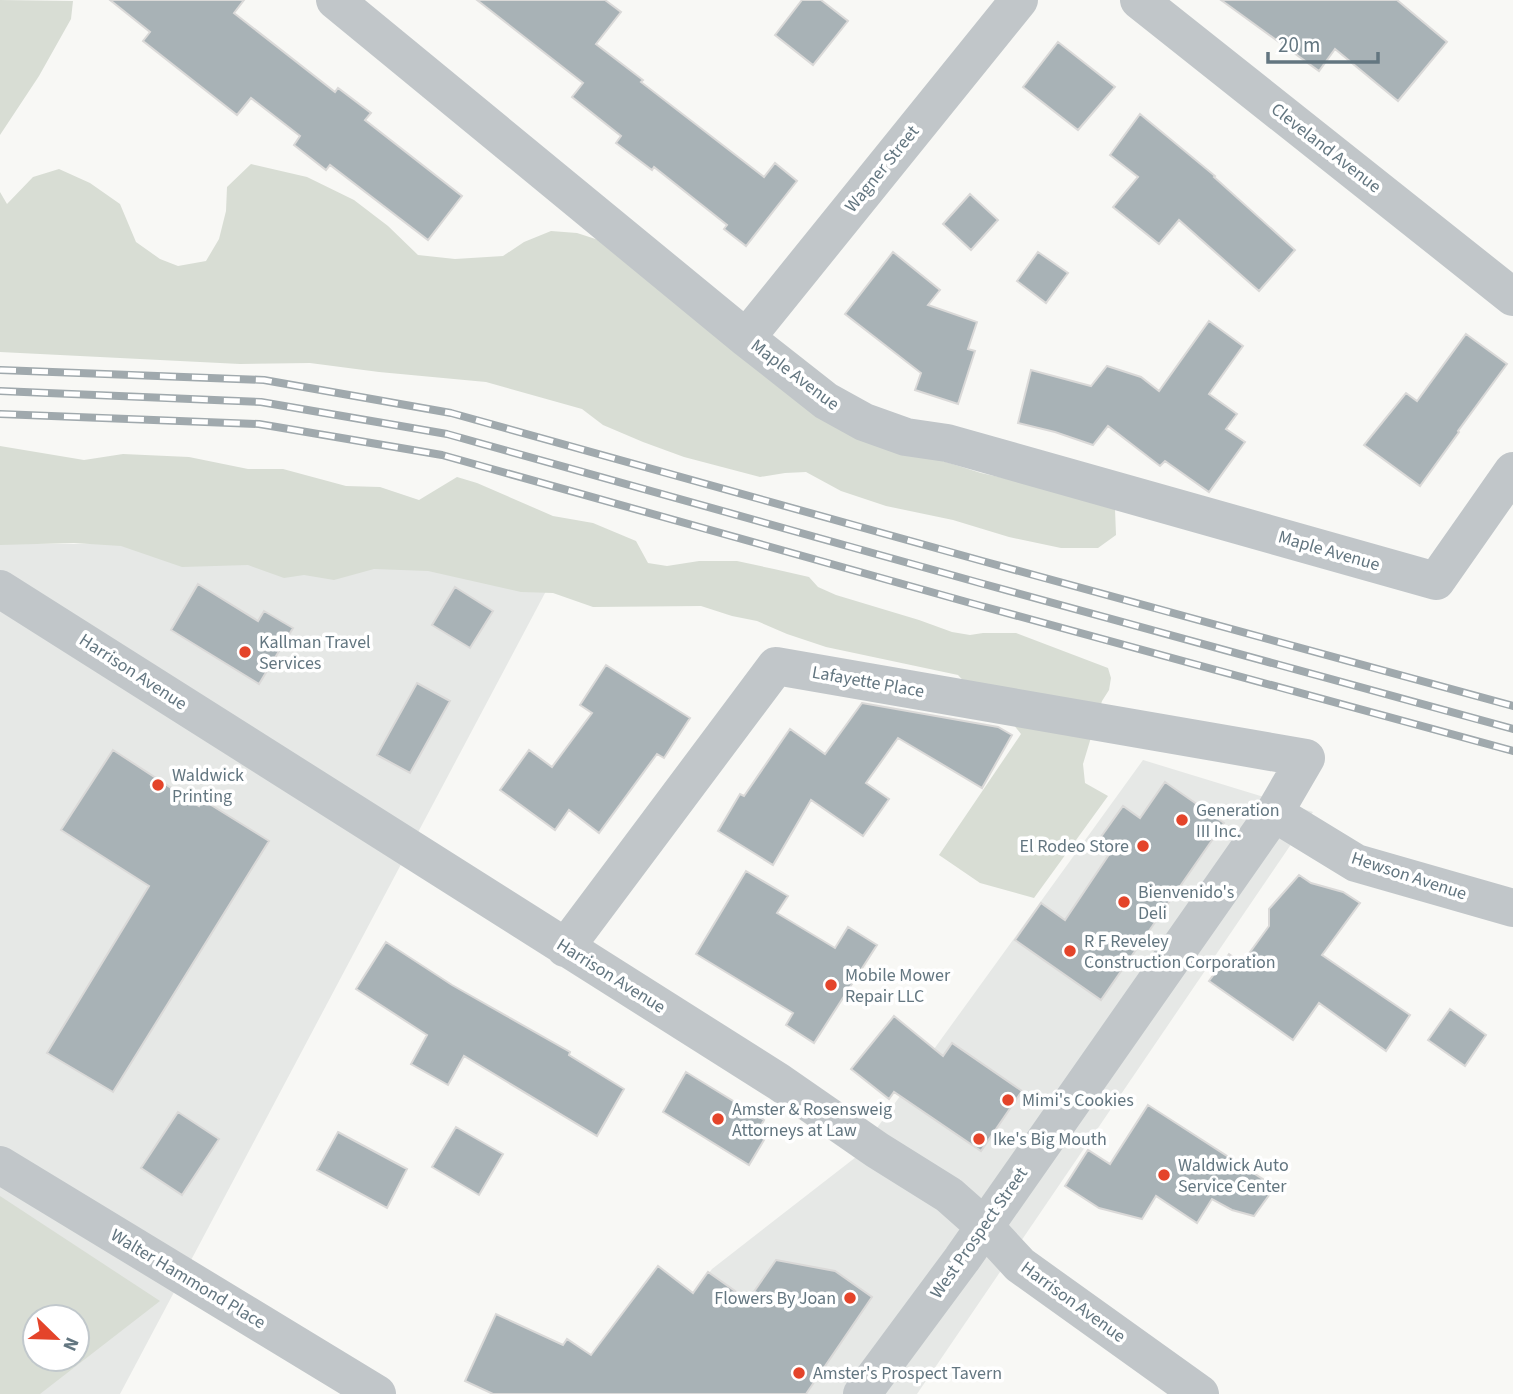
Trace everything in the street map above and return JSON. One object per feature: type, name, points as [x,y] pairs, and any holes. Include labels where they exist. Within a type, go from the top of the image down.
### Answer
[{"type":"street","name":"Maple Avenue","points":[[335,0],[746,338],[825,401],[864,422],[906,437],[947,443],[1436,581],[1513,471]]},
{"type":"street","name":"Wagner Street","points":[[746,338],[1018,0]]},
{"type":"street","name":"Cleveland Avenue","points":[[1139,0],[1513,296]]},
{"type":"street","name":"Harrison Avenue","points":[[0,589],[779,1082],[877,1150],[949,1195],[984,1226],[1020,1265],[1200,1394]]},
{"type":"street","name":"Lafayette Place","points":[[565,948],[776,666],[1306,758]]},
{"type":"street","name":"West Prospect Street","points":[[862,1394],[984,1226],[1274,813],[1306,758]]},
{"type":"street","name":"Hewson Avenue","points":[[1274,813],[1356,863],[1513,908]]},
{"type":"street","name":"Walter Hammond Place","points":[[0,1165],[377,1394]]},
{"type":"shaded area","points":[[0,0],[73,1],[71,19],[39,76],[0,135]]},
{"type":"shaded area","points":[[251,164],[307,177],[354,200],[388,226],[418,255],[455,259],[503,256],[524,242],[551,231],[577,233],[614,245],[863,436],[981,473],[1115,509],[1116,535],[1098,548],[1061,548],[886,506],[841,491],[806,472],[760,477],[684,457],[603,425],[582,409],[486,382],[310,363],[240,364],[0,352],[0,192],[7,204],[33,177],[59,169],[90,183],[120,204],[136,242],[160,259],[178,266],[206,261],[219,239],[226,211],[227,187]]},
{"type":"shaded area","points":[[0,446],[84,460],[123,454],[189,457],[248,469],[283,469],[346,486],[380,487],[419,500],[457,477],[553,516],[593,523],[636,541],[648,563],[667,566],[699,561],[737,561],[809,577],[818,587],[836,595],[952,632],[970,635],[1016,633],[1108,668],[1111,678],[1109,690],[1102,701],[1083,764],[1085,783],[1108,796],[1034,898],[980,883],[939,855],[1021,734],[1013,724],[986,705],[958,675],[826,647],[757,621],[701,606],[593,607],[553,593],[521,592],[428,571],[374,569],[334,580],[304,575],[284,578],[248,565],[182,567],[121,546],[74,543],[0,545]]},
{"type":"shaded area","points":[[0,544],[401,544],[554,576],[120,1394],[0,1394]]},
{"type":"shaded area","points":[[1143,760],[1313,812],[917,1394],[621,1394],[712,1269],[856,1157]]},
{"type":"shaded area","points":[[0,1196],[160,1301],[91,1354],[91,1303],[21,1303],[21,1373],[67,1373],[40,1394],[0,1394]]},
{"type":"building","points":[[110,0],[244,0],[234,13],[335,92],[338,88],[371,113],[365,120],[462,196],[428,240],[330,165],[326,170],[294,145],[300,136],[251,98],[237,115],[143,41],[150,32]]},
{"type":"building","points":[[477,0],[605,0],[621,12],[596,44],[764,177],[775,163],[797,181],[746,246],[724,229],[727,225],[654,167],[652,170],[616,143],[621,136],[572,97],[583,83]]},
{"type":"building","points":[[802,0],[821,0],[848,21],[813,65],[775,35]]},
{"type":"building","points":[[1221,0],[1397,0],[1447,42],[1398,101],[1335,49],[1319,71]]},
{"type":"building","points":[[1058,42],[1115,87],[1078,130],[1023,87]]},
{"type":"building","points":[[1140,114],[1215,176],[1295,250],[1259,291],[1179,220],[1159,244],[1113,207],[1138,177],[1110,155]]},
{"type":"building","points":[[970,194],[998,220],[971,250],[943,224]]},
{"type":"building","points":[[893,252],[940,290],[928,305],[977,322],[968,349],[975,351],[958,404],[915,390],[921,373],[845,314]]},
{"type":"building","points":[[1038,252],[1068,273],[1046,303],[1017,281]]},
{"type":"building","points":[[1209,321],[1243,346],[1209,394],[1237,414],[1226,429],[1245,442],[1209,492],[1165,461],[1160,466],[1108,426],[1093,445],[1018,423],[1031,370],[1091,386],[1107,366],[1141,377],[1159,391]]},
{"type":"building","points":[[1466,334],[1507,364],[1420,486],[1364,445],[1406,393],[1417,401]]},
{"type":"building","points":[[198,584],[258,621],[264,611],[293,628],[259,684],[171,630]]},
{"type":"building","points":[[455,587],[493,611],[470,648],[432,625]]},
{"type":"building","points":[[606,665],[690,718],[664,758],[657,754],[599,833],[569,810],[555,830],[500,790],[529,750],[552,767],[592,713],[580,705]]},
{"type":"building","points":[[417,683],[450,701],[410,773],[377,755]]},
{"type":"building","points":[[862,703],[998,727],[1012,735],[982,788],[898,738],[866,783],[889,799],[863,836],[811,800],[773,865],[718,831],[740,794],[744,796],[790,729],[825,754]]},
{"type":"building","points":[[113,750],[199,806],[203,800],[269,841],[113,1092],[47,1053],[149,886],[61,830]]},
{"type":"building","points":[[1165,782],[1224,823],[1101,1000],[1015,940],[1041,903],[1065,920],[1112,850],[1098,841],[1123,806],[1140,818]]},
{"type":"building","points":[[746,871],[788,896],[777,913],[835,948],[848,927],[877,945],[814,1043],[786,1025],[793,1013],[696,954]]},
{"type":"building","points":[[1299,875],[1311,883],[1343,892],[1360,903],[1322,955],[1410,1015],[1386,1051],[1319,1003],[1293,1040],[1209,981],[1229,954],[1242,963],[1269,926],[1269,909]]},
{"type":"building","points":[[386,942],[452,985],[570,1052],[569,1055],[624,1089],[597,1136],[464,1056],[448,1085],[411,1064],[427,1035],[356,989]]},
{"type":"building","points":[[1450,1009],[1486,1035],[1465,1066],[1428,1040]]},
{"type":"building","points":[[894,1016],[943,1056],[952,1043],[1022,1091],[981,1151],[894,1092],[889,1099],[851,1069]]},
{"type":"building","name":"Amster & Rosensweig Attorneys at Law","points":[[686,1072],[764,1120],[759,1129],[767,1135],[749,1165],[663,1112]]},
{"type":"building","name":"Waldwick Auto Service Center","points":[[1148,1105],[1275,1187],[1254,1216],[1232,1210],[1212,1199],[1197,1223],[1156,1196],[1142,1219],[1099,1208],[1065,1186],[1088,1150],[1110,1164]]},
{"type":"building","points":[[178,1112],[219,1139],[182,1195],[141,1168]]},
{"type":"building","points":[[456,1127],[503,1154],[479,1195],[432,1167]]},
{"type":"building","points":[[338,1132],[407,1169],[387,1208],[317,1170]]},
{"type":"building","points":[[776,1260],[835,1271],[872,1297],[806,1394],[493,1394],[465,1381],[496,1314],[563,1345],[567,1339],[591,1355],[658,1266],[693,1293],[708,1272],[748,1300]]},
{"type":"railway","points":[[0,370],[264,380],[451,413],[1513,706]]},
{"type":"railway","points":[[0,391],[261,402],[447,434],[1513,729]]},
{"type":"railway","points":[[0,414],[259,424],[442,455],[1513,751]]},
{"type":"place","name":"Kallman Travel Services","points":[[245,652]]},
{"type":"place","name":"Waldwick Printing","points":[[158,785]]},
{"type":"place","name":"Generation III Inc.","points":[[1182,820]]},
{"type":"place","name":"El Rodeo Store","points":[[1143,846]]},
{"type":"place","name":"Bienvenido's Deli","points":[[1124,902]]},
{"type":"place","name":"R F Reveley Construction Corporation","points":[[1070,951]]},
{"type":"place","name":"Mobile Mower Repair LLC","points":[[831,985]]},
{"type":"place","name":"Mimi's Cookies","points":[[1008,1100]]},
{"type":"place","name":"Amster & Rosensweig Attorneys at Law","points":[[718,1119]]},
{"type":"place","name":"Ike's Big Mouth","points":[[979,1139]]},
{"type":"place","name":"Waldwick Auto Service Center","points":[[1164,1175]]},
{"type":"place","name":"Flowers By Joan","points":[[850,1298]]},
{"type":"place","name":"Amster's Prospect Tavern","points":[[799,1373]]}]
